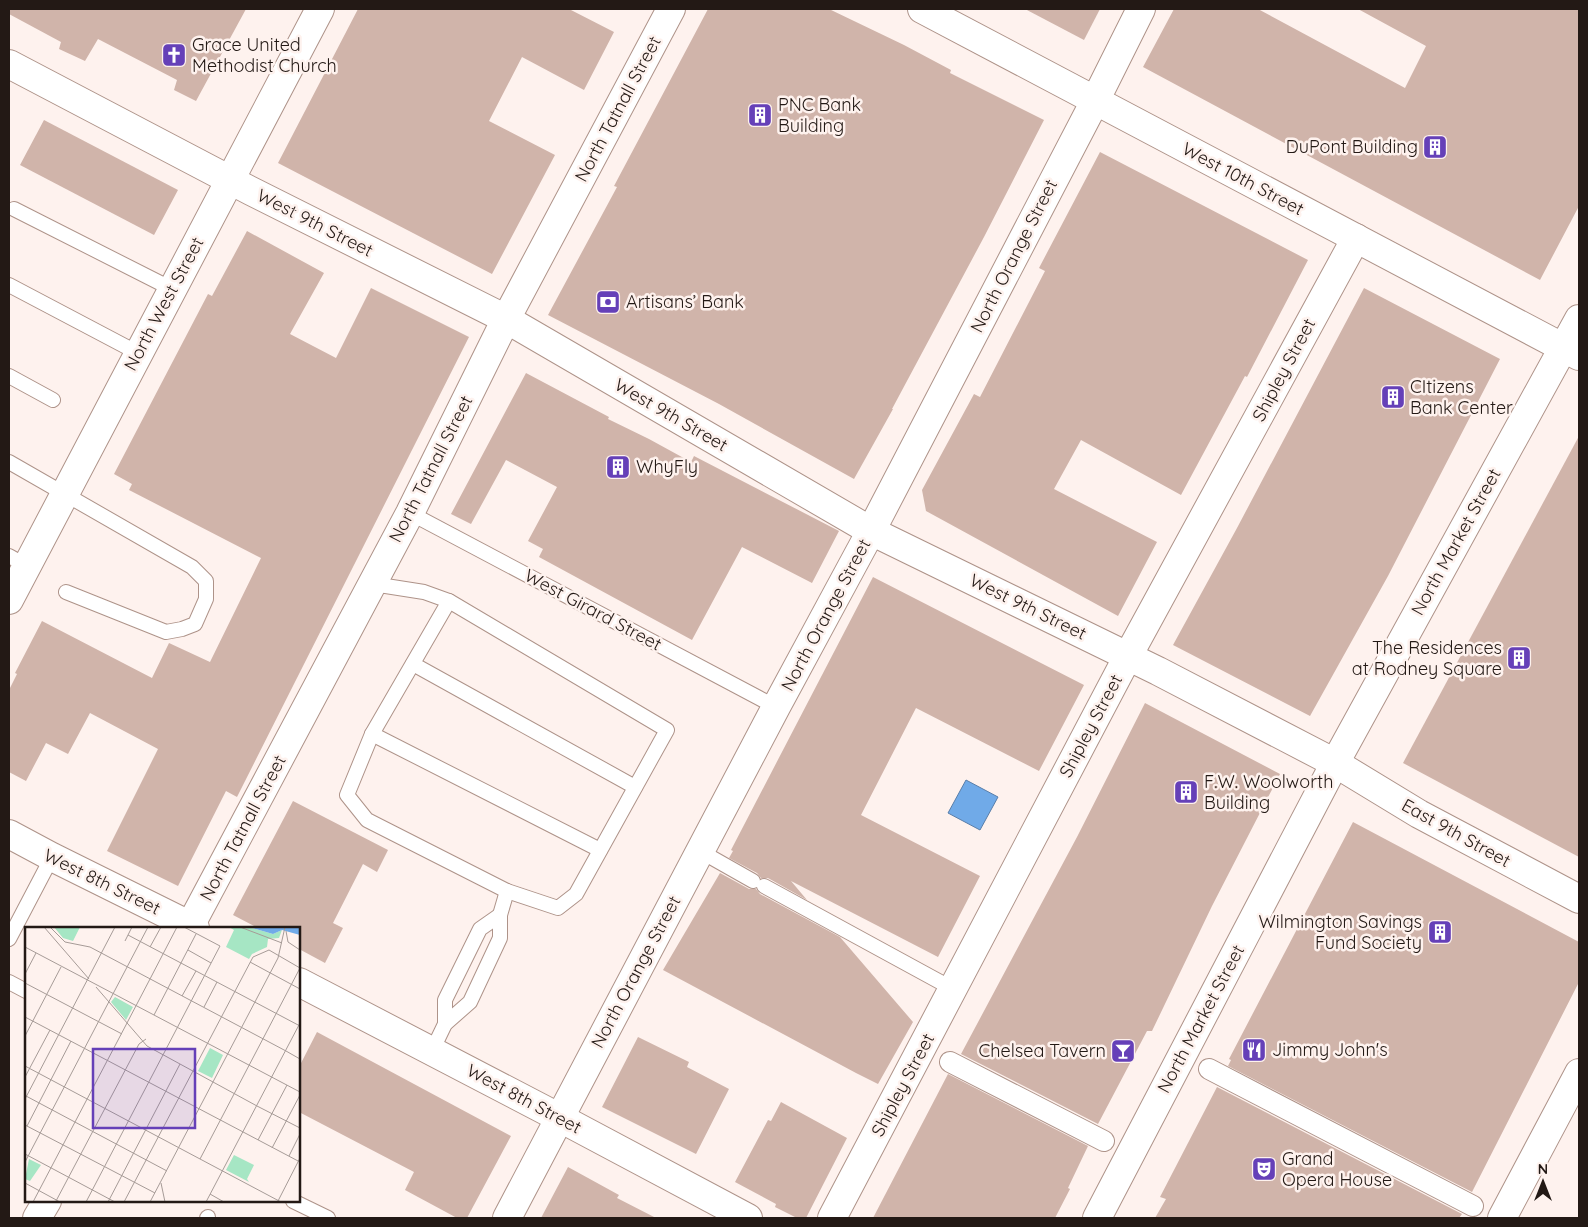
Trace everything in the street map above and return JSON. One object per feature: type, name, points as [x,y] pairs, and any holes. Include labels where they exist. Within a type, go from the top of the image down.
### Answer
[{"type":"street","name":"North West Street","points":[[9,600],[18,561],[65,493],[320,9]]},
{"type":"street","name":"North Tatnall Street","points":[[193,927],[410,513],[506,319],[672,9]]},
{"type":"street","name":"West 10th Street","points":[[922,9],[1572,352]]},
{"type":"street","name":"North Orange Street","points":[[507,1218],[776,707],[872,531],[1141,9]]},
{"type":"street","name":"West 9th Street","points":[[9,64],[229,180],[506,319],[872,531],[1128,656],[1335,763]]},
{"type":"street","name":"Shipley Street","points":[[832,1218],[1128,656],[1356,238]]},
{"type":"street","name":"North Market Street","points":[[1097,1218],[1335,763],[1538,392],[1572,352],[1579,319]]},
{"type":"street","name":"East 9th Street","points":[[1335,763],[1419,814],[1579,899]]},
{"type":"street","name":"West 8th Street","points":[[9,834],[52,858],[190,927]]},
{"type":"street","name":"West 8th Street","points":[[300,983],[748,1218]]},
{"type":"street","points":[[950,1062],[1104,1141]]},
{"type":"street","points":[[1209,1069],[1473,1206]]},
{"type":"street","points":[[1502,1218],[1579,1073]]},
{"type":"street","points":[[37,1218],[46,1202]]},
{"type":"lane","points":[[14,210],[172,289]]},
{"type":"lane","points":[[9,284],[138,353]]},
{"type":"lane","points":[[9,376],[53,400]]},
{"type":"lane","points":[[9,462],[192,566],[206,581],[206,599],[195,624],[166,632],[66,592]]},
{"type":"lane","name":"West Girard Street","points":[[410,513],[776,707]]},
{"type":"lane","points":[[373,584],[424,592],[449,601],[667,730],[576,894],[558,908],[507,891],[367,820],[347,795],[372,734],[449,601]]},
{"type":"lane","points":[[413,664],[636,787]]},
{"type":"lane","points":[[372,734],[600,850]]},
{"type":"lane","points":[[700,851],[953,989]]},
{"type":"lane","points":[[9,939],[52,858]]},
{"type":"lane","points":[[432,1052],[445,1024],[470,1002],[500,938],[500,915],[507,891]]},
{"type":"lane","points":[[445,1024],[445,1000],[480,929],[500,915]]},
{"type":"lane","points":[[9,982],[25,990]]},
{"type":"lane","points":[[295,1202],[328,1218]]},
{"type":"water","points":[[966,780],[998,797],[980,830],[948,813]]},
{"type":"building","name":"Grace United Methodist Church","points":[[9,9],[246,9],[196,101],[174,90],[177,80],[98,39],[85,61],[59,49],[61,42],[9,14]]},
{"type":"building","points":[[358,9],[569,9],[614,32],[584,90],[522,57],[489,121],[555,155],[492,274],[278,163]]},
{"type":"building","points":[[708,9],[829,9],[904,45],[951,70],[950,73],[1044,120],[893,409],[854,479],[719,404],[548,315],[617,187],[614,186]]},
{"type":"building","points":[[1025,9],[1100,9],[1084,40]]},
{"type":"building","name":"DuPont Building","points":[[1174,9],[1258,9],[1405,88],[1426,46],[1358,9],[1579,9],[1579,206],[1540,280],[1143,67]]},
{"type":"building","points":[[44,120],[178,190],[154,235],[20,165]]},
{"type":"building","points":[[1100,152],[1308,260],[1247,377],[1245,376],[1181,495],[1081,440],[1054,489],[1157,542],[1118,616],[926,511],[922,490],[974,394],[980,397],[1045,271],[1039,268]]},
{"type":"building","points":[[247,231],[324,273],[290,334],[336,358],[371,288],[469,337],[237,797],[226,791],[178,886],[107,851],[158,749],[90,713],[68,754],[46,743],[26,781],[9,772],[9,690],[17,674],[15,673],[42,621],[152,678],[169,643],[210,662],[261,558],[129,490],[132,484],[114,474],[208,294],[212,296]]},
{"type":"building","points":[[1364,288],[1500,359],[1388,576],[1310,716],[1173,645]]},
{"type":"building","points":[[526,373],[609,417],[608,419],[691,462],[694,456],[839,531],[812,583],[742,547],[692,640],[539,557],[543,549],[528,541],[557,487],[506,460],[471,524],[451,514]]},
{"type":"building","name":"The Residences at Rodney Square","points":[[1579,436],[1579,857],[1403,763]]},
{"type":"building","points":[[873,577],[1084,685],[1039,771],[916,708],[861,815],[980,876],[938,957],[791,881],[807,900],[768,878],[761,878],[757,873],[729,858],[733,851],[731,850]]},
{"type":"building","points":[[1145,703],[1280,774],[1212,906],[1152,1031],[1147,1031],[1098,1124],[961,1054],[1077,837]]},
{"type":"building","points":[[293,801],[388,850],[377,872],[363,864],[333,923],[343,928],[325,963],[300,950],[300,927],[256,927],[233,915]]},
{"type":"building","points":[[1353,822],[1579,942],[1579,982],[1472,1192],[1228,1066],[1231,1060],[1229,1059]]},
{"type":"building","points":[[720,873],[749,889],[756,889],[760,894],[840,937],[913,1022],[878,1084],[663,970]]},
{"type":"building","points":[[317,1032],[511,1136],[467,1218],[457,1218],[405,1190],[414,1172],[300,1113],[300,1065]]},
{"type":"building","points":[[638,1037],[689,1062],[687,1067],[729,1089],[696,1154],[602,1107]]},
{"type":"building","points":[[948,1074],[1088,1146],[1068,1188],[1070,1189],[1055,1218],[873,1218]]},
{"type":"building","name":"Grand Opera House","points":[[1217,1087],[1462,1214],[1459,1218],[1155,1218],[1166,1199],[1160,1197]]},
{"type":"building","points":[[781,1102],[847,1138],[806,1218],[797,1218],[775,1207],[776,1204],[735,1182],[768,1120],[771,1121]]},
{"type":"building","points":[[568,1167],[619,1195],[617,1198],[656,1218],[541,1218]]},
{"type":"place","name":"Grace United Methodist Church","points":[[174,55]]},
{"type":"place","name":"PNC Bank Building","points":[[760,115]]},
{"type":"place","name":"DuPont Building","points":[[1435,147]]},
{"type":"place","name":"Artisans’ Bank","points":[[608,302]]},
{"type":"place","name":"CItizens Bank Center","points":[[1393,397]]},
{"type":"place","name":"WhyFly","points":[[618,467]]},
{"type":"place","name":"The Residences at Rodney Square","points":[[1519,658]]},
{"type":"place","name":"F.W. Woolworth Building","points":[[1186,792]]},
{"type":"place","name":"Wilmington Savings Fund Society","points":[[1440,932]]},
{"type":"place","name":"Jimmy John's","points":[[1254,1050]]},
{"type":"place","name":"Chelsea Tavern","points":[[1123,1051]]},
{"type":"place","name":"Grand Opera House","points":[[1264,1169]]}]
